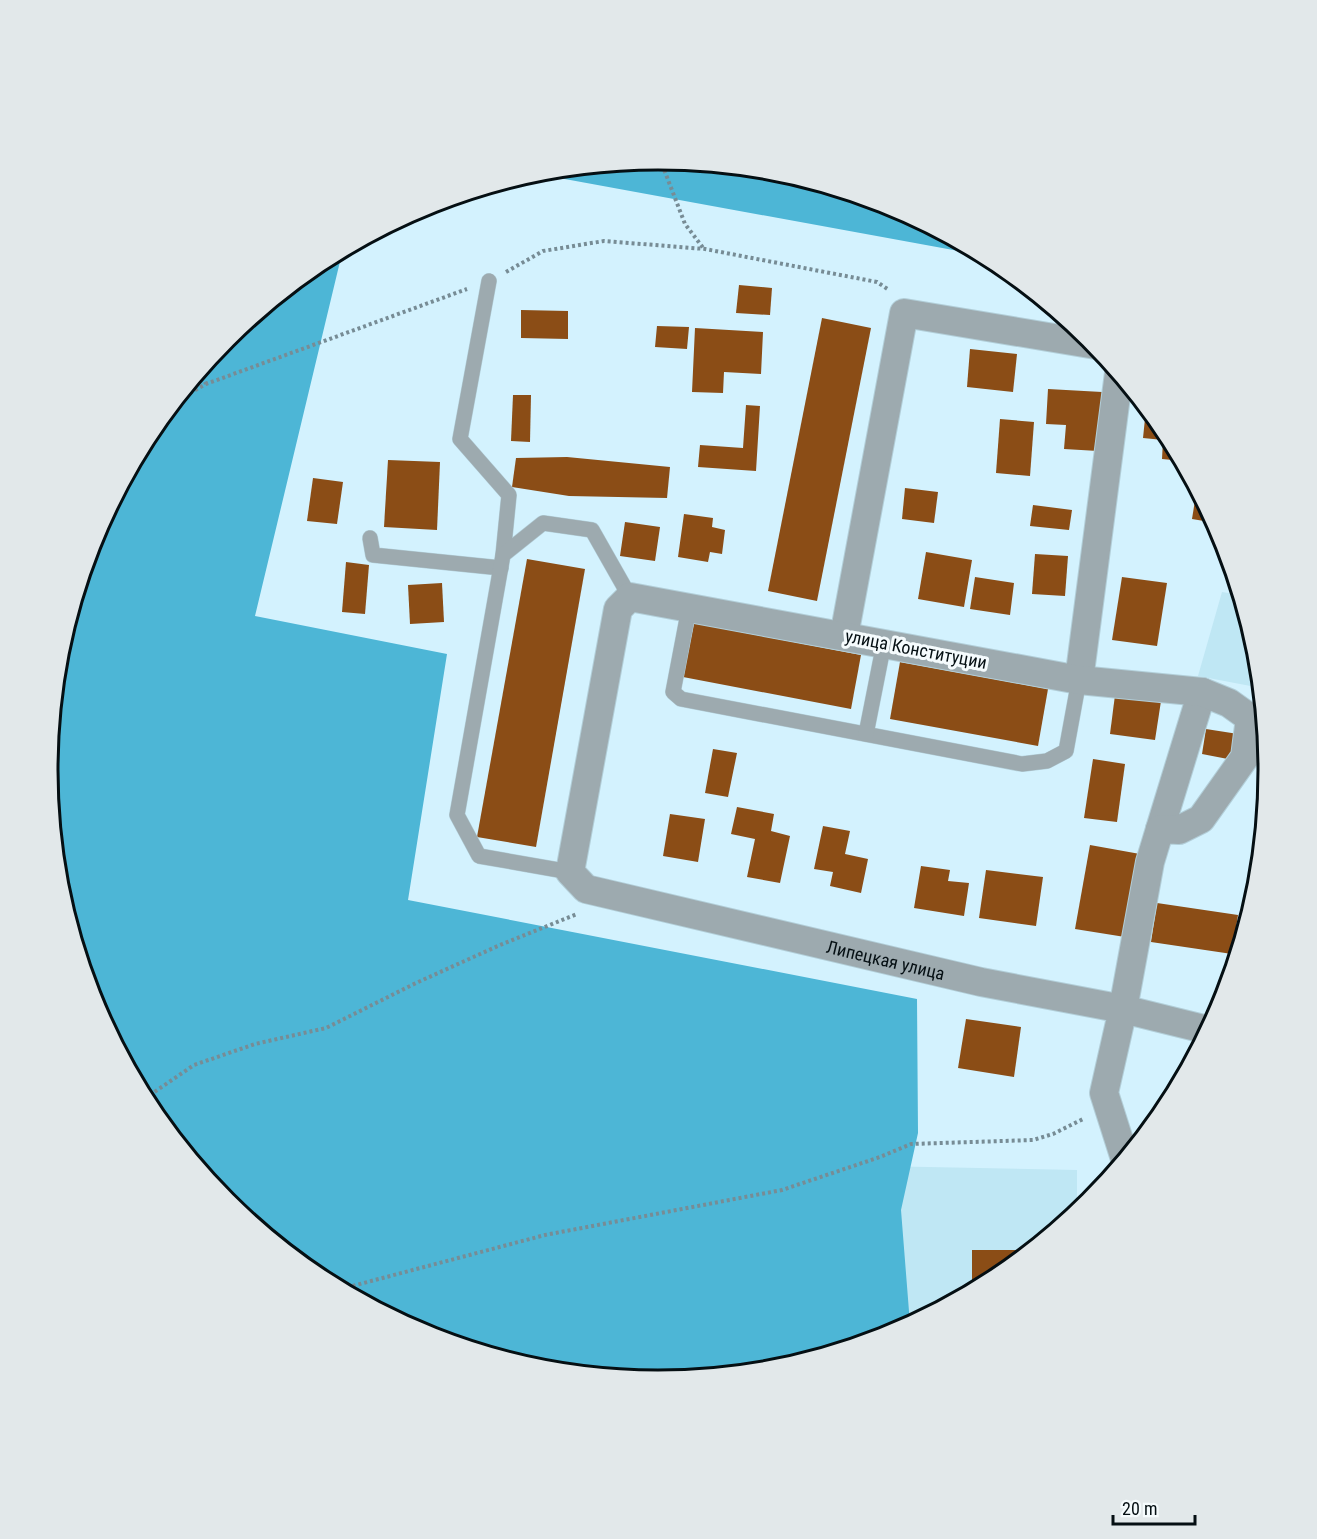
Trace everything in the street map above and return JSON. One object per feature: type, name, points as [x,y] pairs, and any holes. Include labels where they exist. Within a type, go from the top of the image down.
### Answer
[{"type":"street","points":[[844,636],[904,313],[1080,342]]},
{"type":"street","points":[[1079,680],[1118,383]]},
{"type":"street","points":[[570,872],[618,609],[630,597]]},
{"type":"street","name":"улица Конституции","points":[[630,597],[1079,680],[1202,692],[1229,703],[1250,718],[1245,757],[1201,819],[1179,830],[1160,829]]},
{"type":"street","points":[[1122,1150],[1104,1093],[1123,1009],[1150,862],[1202,692]]},
{"type":"street","name":"Липецкая улица","points":[[570,872],[586,890],[981,982],[1123,1009],[1200,1028]]},
{"type":"lane","points":[[489,281],[460,439],[509,495],[502,561],[458,815],[479,856],[570,872]]},
{"type":"lane","points":[[369,538],[373,555],[502,561],[543,523],[592,530],[630,597]]},
{"type":"lane","points":[[689,608],[673,692],[681,699],[1022,764],[1047,761],[1066,751],[1079,680]]},
{"type":"lane","points":[[866,734],[884,643]]},
{"type":"path","points":[[664,170],[685,224],[705,249]]},
{"type":"path","points":[[192,392],[206,384],[489,281],[543,251],[604,241],[705,249],[877,282],[892,291],[904,313]]},
{"type":"path","points":[[203,378],[206,384]]},
{"type":"path","points":[[154,1093],[194,1065],[255,1044],[326,1028],[416,983],[500,945],[620,898]]},
{"type":"path","points":[[353,1286],[545,1235],[782,1190],[880,1157],[911,1144],[1033,1140],[1053,1134],[1084,1119],[1104,1093]]},
{"type":"shaded area","points":[[658,170],[698,171],[776,181],[851,201],[888,215],[924,231],[960,251],[560,178],[619,171]]},
{"type":"shaded area","points":[[340,262],[255,616],[447,654],[408,900],[917,999],[918,1133],[901,1210],[909,1315],[888,1324],[851,1338],[776,1358],[698,1368],[658,1370],[619,1368],[541,1358],[466,1338],[393,1308],[358,1289],[293,1246],[234,1194],[207,1165],[182,1135],[139,1069],[120,1035],[90,962],[70,887],[64,848],[58,770],[60,730],[70,652],[79,614],[90,577],[120,504],[139,469],[182,404],[234,345],[263,318],[293,293]]},
{"type":"shaded area","points":[[1222,592],[1232,594],[1247,652],[1252,686],[1198,676]]},
{"type":"shaded area","points":[[876,1166],[1077,1170],[1077,1200],[1024,1246],[992,1268],[924,1308],[875,1329]]},
{"type":"building","points":[[739,285],[772,288],[770,315],[736,313]]},
{"type":"building","points":[[521,310],[568,311],[568,339],[521,338]]},
{"type":"building","points":[[822,318],[871,328],[817,601],[768,591]]},
{"type":"building","points":[[657,326],[689,327],[687,349],[655,347]]},
{"type":"building","points":[[695,328],[763,332],[761,374],[724,372],[723,393],[692,392]]},
{"type":"building","points":[[970,349],[1017,354],[1013,392],[967,387]]},
{"type":"building","points":[[1048,389],[1102,392],[1098,451],[1064,449],[1066,425],[1046,424]]},
{"type":"building","points":[[513,395],[531,395],[530,442],[511,441]]},
{"type":"building","points":[[746,405],[760,406],[756,471],[698,467],[700,445],[743,448]]},
{"type":"building","points":[[1000,419],[1034,422],[1030,476],[996,473]]},
{"type":"building","points":[[1145,419],[1159,440],[1143,438]]},
{"type":"building","points":[[1163,445],[1172,460],[1162,459]]},
{"type":"building","points":[[567,457],[670,467],[667,498],[569,496],[512,487],[516,458]]},
{"type":"building","points":[[388,460],[440,462],[437,530],[384,527]]},
{"type":"building","points":[[313,478],[343,482],[337,524],[307,521]]},
{"type":"building","points":[[905,488],[938,492],[934,523],[902,519]]},
{"type":"building","points":[[1195,500],[1205,521],[1192,519]]},
{"type":"building","points":[[1033,505],[1072,510],[1069,530],[1030,526]]},
{"type":"building","points":[[684,514],[713,518],[712,527],[725,530],[722,554],[710,552],[708,562],[678,557]]},
{"type":"building","points":[[625,522],[660,527],[655,561],[620,556]]},
{"type":"building","points":[[926,552],[972,560],[964,607],[918,599]]},
{"type":"building","points":[[1035,554],[1068,556],[1065,596],[1032,594]]},
{"type":"building","points":[[527,559],[585,569],[536,847],[477,837]]},
{"type":"building","points":[[346,562],[369,565],[365,614],[342,612]]},
{"type":"building","points":[[975,577],[1014,583],[1010,615],[970,609]]},
{"type":"building","points":[[1122,577],[1167,583],[1157,646],[1112,640]]},
{"type":"building","points":[[442,583],[444,622],[410,624],[408,585]]},
{"type":"building","points":[[694,623],[861,655],[851,709],[683,677]]},
{"type":"building","points":[[900,662],[1048,689],[1038,746],[890,719]]},
{"type":"building","points":[[1115,695],[1161,701],[1155,740],[1110,734]]},
{"type":"building","points":[[1206,729],[1238,734],[1233,760],[1202,754]]},
{"type":"building","points":[[713,749],[737,753],[728,797],[705,793]]},
{"type":"building","points":[[1093,759],[1125,764],[1117,822],[1084,818]]},
{"type":"building","points":[[737,807],[774,814],[771,831],[790,836],[780,883],[747,877],[755,839],[731,834]]},
{"type":"building","points":[[670,814],[705,819],[698,862],[663,856]]},
{"type":"building","points":[[823,826],[850,831],[845,854],[868,859],[861,893],[830,886],[833,872],[814,869]]},
{"type":"building","points":[[1090,845],[1140,854],[1125,937],[1075,929]]},
{"type":"building","points":[[921,866],[950,870],[948,881],[969,883],[964,916],[914,908]]},
{"type":"building","points":[[986,870],[1043,877],[1036,926],[979,918]]},
{"type":"building","points":[[1157,903],[1238,915],[1229,954],[1151,942]]},
{"type":"building","points":[[966,1019],[1021,1027],[1014,1077],[958,1068]]},
{"type":"building","points":[[972,1250],[1018,1250],[992,1268],[972,1280]]}]
